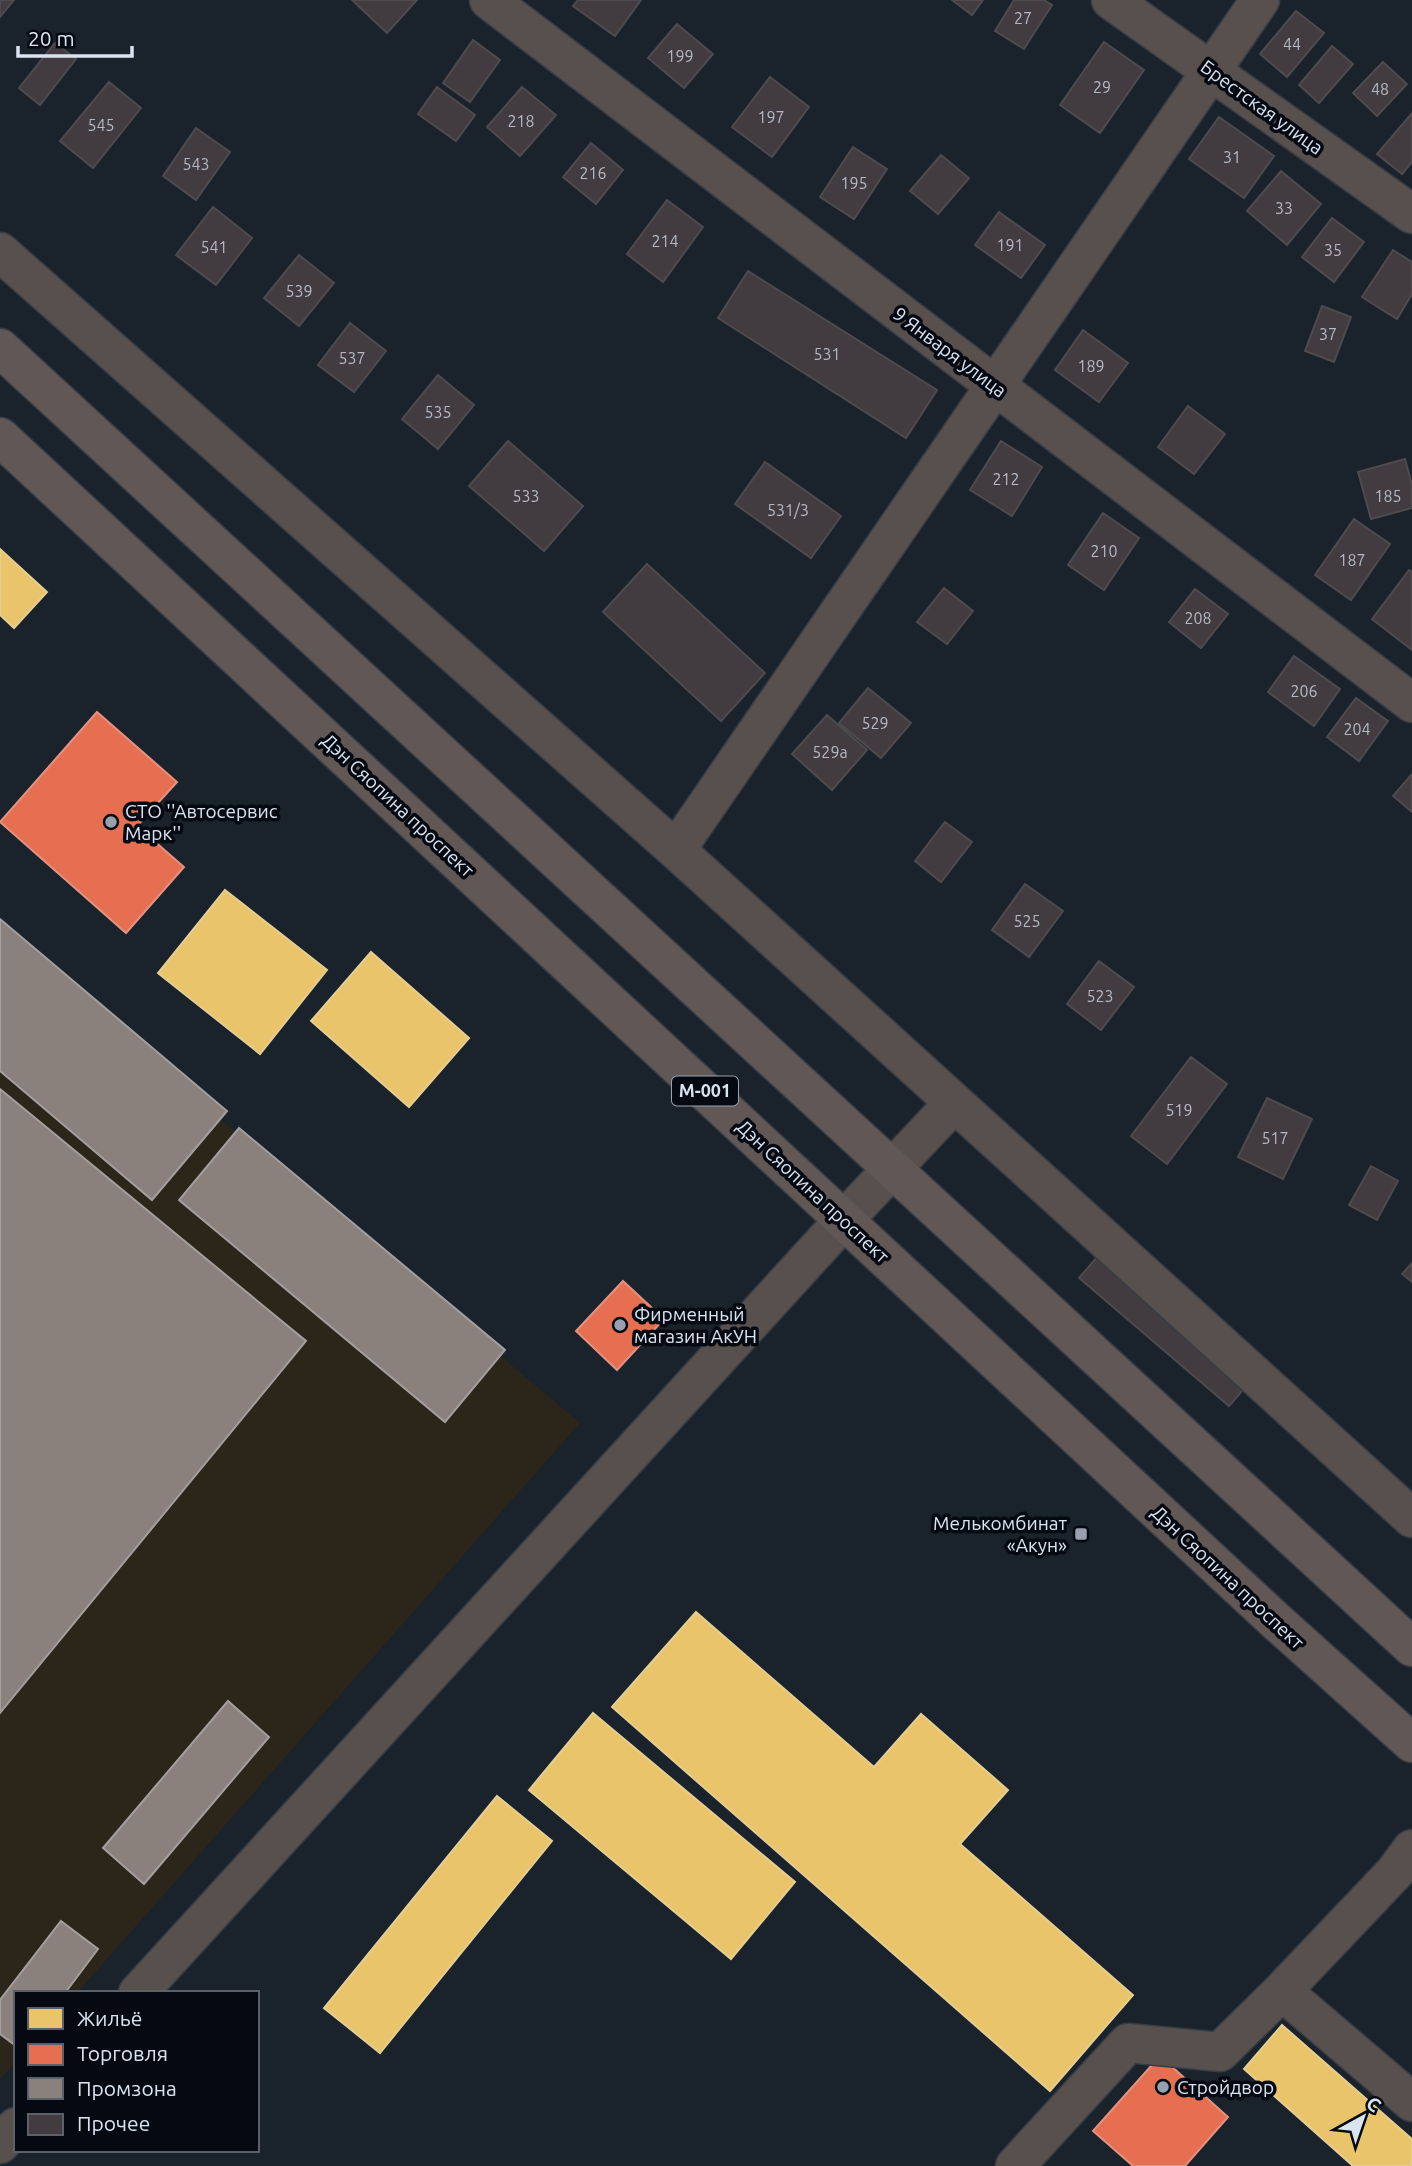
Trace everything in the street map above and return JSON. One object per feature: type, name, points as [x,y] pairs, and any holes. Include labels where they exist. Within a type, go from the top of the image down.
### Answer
[{"type":"main road","points":[[0,348],[1412,1647]]},
{"type":"main road","name":"Дэн Сяопина проспект","points":[[0,437],[1278,1623],[1412,1743]]},
{"type":"street","name":"9 Января улица","points":[[489,0],[1412,703]]},
{"type":"street","name":"Брестская улица","points":[[1111,0],[1412,214]]},
{"type":"street","points":[[676,850],[996,388],[1260,0]]},
{"type":"street","points":[[0,252],[676,850],[1412,1518]]},
{"type":"street","points":[[140,1991],[954,1103]]},
{"type":"street","points":[[1015,2166],[1128,2043],[1220,2052],[1282,1992],[1395,1872],[1412,1849]]},
{"type":"street","points":[[1282,1992],[1412,2102]]},
{"type":"street","points":[[0,2144],[14,2129]]},
{"type":"shaded area","points":[[0,933],[580,1423],[79,1991],[14,1991],[14,2064],[0,2079]]},
{"type":"building: Жильё","points":[[0,549],[47,592],[14,628],[0,615]]},
{"type":"building: Жильё","points":[[225,890],[327,970],[260,1054],[158,973]]},
{"type":"building: Жильё","points":[[371,952],[469,1038],[409,1107],[311,1021]]},
{"type":"building: Жильё","points":[[696,1612],[874,1767],[921,1714],[1008,1790],[960,1844],[1133,1995],[1050,2091],[612,1707]]},
{"type":"building: Жильё","points":[[593,1713],[795,1882],[731,1959],[529,1790]]},
{"type":"building: Жильё","points":[[497,1796],[552,1841],[380,2053],[324,2008]]},
{"type":"building: Жильё","points":[[1282,2025],[1412,2139],[1412,2166],[1353,2166],[1244,2069]]},
{"type":"building: Торговля","points":[[97,712],[177,782],[137,826],[184,867],[126,933],[0,822]]},
{"type":"building: Торговля","name":"Фирменный магазин АкУН","points":[[623,1281],[664,1319],[617,1370],[576,1331]]},
{"type":"building: Торговля","name":"Стройдвор","points":[[1160,2056],[1228,2117],[1185,2166],[1133,2166],[1093,2131]]},
{"type":"building: Промзона","points":[[0,919],[227,1111],[152,1200],[0,1071]]},
{"type":"building: Промзона","points":[[0,1089],[306,1341],[0,1713]]},
{"type":"building: Промзона","points":[[239,1128],[505,1350],[445,1422],[179,1200]]},
{"type":"building: Промзона","points":[[228,1701],[269,1737],[144,1884],[103,1848]]},
{"type":"building: Промзона","points":[[61,1921],[98,1949],[66,1991],[14,1991],[14,2044],[0,2034],[0,2000]]},
{"type":"building: Прочее","points":[[0,0],[14,0],[0,17]]},
{"type":"building: Прочее","points":[[352,0],[417,0],[387,33]]},
{"type":"building: Прочее","points":[[578,0],[641,0],[615,36],[573,6]]},
{"type":"building: Прочее","points":[[952,0],[983,0],[972,15]]},
{"type":"building: Прочее","points":[[1014,0],[1044,0],[1052,5],[1024,49],[995,31]]},
{"type":"building: Прочее","points":[[1296,11],[1324,33],[1287,77],[1260,54]]},
{"type":"building: Прочее","points":[[677,24],[713,54],[684,88],[648,58]]},
{"type":"building: Прочее","points":[[473,40],[500,60],[470,102],[443,83]]},
{"type":"building: Прочее","points":[[1104,42],[1144,70],[1100,133],[1060,105]]},
{"type":"building: Прочее","points":[[55,43],[76,59],[40,105],[19,88]]},
{"type":"building: Прочее","points":[[1332,46],[1353,64],[1319,103],[1299,85]]},
{"type":"building: Прочее","points":[[1383,62],[1407,84],[1377,116],[1353,93]]},
{"type":"building: Прочее","points":[[770,77],[809,107],[772,157],[732,127]]},
{"type":"building: Прочее","points":[[109,82],[141,108],[93,168],[60,141]]},
{"type":"building: Прочее","points":[[437,87],[475,115],[456,141],[418,114]]},
{"type":"building: Прочее","points":[[522,87],[556,115],[520,156],[487,127]]},
{"type":"building: Прочее","points":[[1412,113],[1412,162],[1402,174],[1377,154]]},
{"type":"building: Прочее","points":[[1219,117],[1274,156],[1244,198],[1189,159]]},
{"type":"building: Прочее","points":[[196,128],[230,152],[196,200],[163,176]]},
{"type":"building: Прочее","points":[[591,143],[623,170],[596,204],[563,177]]},
{"type":"building: Прочее","points":[[853,147],[887,169],[854,219],[820,197]]},
{"type":"building: Прочее","points":[[941,155],[969,178],[938,214],[910,191]]},
{"type":"building: Прочее","points":[[1281,171],[1321,204],[1287,245],[1247,211]]},
{"type":"building: Прочее","points":[[667,200],[703,227],[663,282],[627,254]]},
{"type":"building: Прочее","points":[[213,207],[252,238],[216,285],[176,255]]},
{"type":"building: Прочее","points":[[999,212],[1045,245],[1021,278],[975,245]]},
{"type":"building: Прочее","points":[[1332,218],[1364,242],[1334,282],[1302,257]]},
{"type":"building: Прочее","points":[[1393,250],[1412,262],[1412,294],[1397,319],[1362,297]]},
{"type":"building: Прочее","points":[[299,255],[334,283],[299,326],[264,298]]},
{"type":"building: Прочее","points":[[748,271],[937,390],[906,438],[718,318]]},
{"type":"building: Прочее","points":[[1322,306],[1351,317],[1334,362],[1305,351]]},
{"type":"building: Прочее","points":[[350,323],[386,351],[354,392],[318,365]]},
{"type":"building: Прочее","points":[[1083,330],[1128,363],[1099,402],[1055,370]]},
{"type":"building: Прочее","points":[[438,375],[474,405],[438,449],[402,419]]},
{"type":"building: Прочее","points":[[1188,406],[1225,434],[1194,474],[1158,447]]},
{"type":"building: Прочее","points":[[508,441],[583,506],[544,551],[469,486]]},
{"type":"building: Прочее","points":[[1001,441],[1042,467],[1012,516],[970,490]]},
{"type":"building: Прочее","points":[[1405,459],[1412,485],[1412,508],[1371,519],[1358,472]]},
{"type":"building: Прочее","points":[[765,462],[841,516],[811,558],[735,504]]},
{"type":"building: Прочее","points":[[1103,513],[1139,538],[1104,590],[1068,565]]},
{"type":"building: Прочее","points":[[1354,519],[1390,544],[1351,600],[1315,575]]},
{"type":"building: Прочее","points":[[647,564],[765,673],[721,721],[603,612]]},
{"type":"building: Прочее","points":[[1409,570],[1412,572],[1412,650],[1372,619]]},
{"type":"building: Прочее","points":[[944,588],[973,611],[947,644],[917,622]]},
{"type":"building: Прочее","points":[[1195,589],[1228,614],[1201,648],[1169,622]]},
{"type":"building: Прочее","points":[[1294,656],[1340,689],[1314,726],[1268,692]]},
{"type":"building: Прочее","points":[[868,688],[911,723],[881,758],[839,723]]},
{"type":"building: Прочее","points":[[1356,698],[1388,721],[1359,761],[1327,737]]},
{"type":"building: Прочее","points":[[827,715],[867,750],[832,790],[792,754]]},
{"type":"building: Прочее","points":[[1412,774],[1412,812],[1393,796]]},
{"type":"building: Прочее","points":[[945,822],[972,842],[941,882],[915,861]]},
{"type":"building: Прочее","points":[[1025,884],[1063,911],[1029,957],[992,930]]},
{"type":"building: Прочее","points":[[1099,961],[1134,987],[1101,1030],[1067,1004]]},
{"type":"building: Прочее","points":[[1191,1057],[1227,1084],[1167,1164],[1131,1136]]},
{"type":"building: Прочее","points":[[1267,1098],[1312,1119],[1283,1179],[1238,1157]]},
{"type":"building: Прочее","points":[[1371,1166],[1398,1181],[1377,1220],[1349,1205]]},
{"type":"building: Прочее","points":[[1099,1255],[1249,1383],[1229,1406],[1079,1278]]},
{"type":"building: Прочее","points":[[1412,1263],[1412,1282],[1402,1274]]},
{"type":"place","name":"СТО ''Автосервис Марк''","points":[[111,822]]},
{"type":"place","name":"Фирменный магазин АкУН","points":[[620,1325]]},
{"type":"place","name":"Мелькомбинат «Акун»","points":[[1081,1534]]},
{"type":"place","name":"Стройдвор","points":[[1163,2087]]}]
